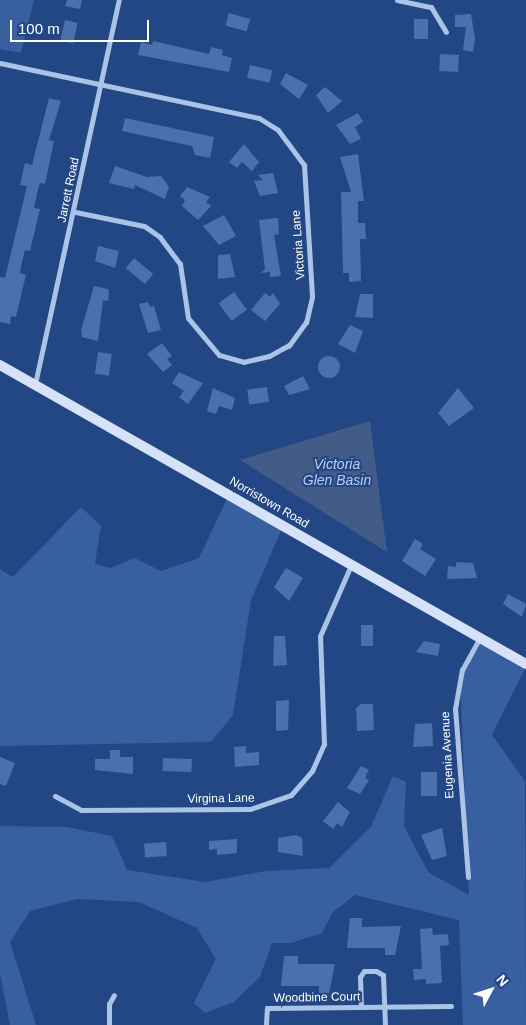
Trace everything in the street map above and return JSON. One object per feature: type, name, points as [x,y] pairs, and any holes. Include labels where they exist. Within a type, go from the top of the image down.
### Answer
[{"type":"main road","name":"Norristown Road","points":[[0,365],[526,664]]},
{"type":"street","name":"Jarrett Road","points":[[35,384],[75,212],[119,0]]},
{"type":"street","points":[[397,0],[431,7],[446,32]]},
{"type":"street","name":"Victoria Lane","points":[[0,63],[259,118],[286,137],[304,166],[312,296],[306,322],[289,345],[269,356],[244,362],[219,355],[188,318],[180,264],[160,237],[144,226],[75,212]]},
{"type":"street","name":"Virgina Lane","points":[[55,796],[81,810],[91,810],[250,809],[291,795],[312,771],[324,744],[320,636],[352,565]]},
{"type":"street","name":"Eugenia Avenue","points":[[468,878],[455,709],[462,670],[480,637]]},
{"type":"street","points":[[361,1007],[364,971],[383,976],[385,1025]]},
{"type":"street","points":[[109,1025],[109,1004],[114,994]]},
{"type":"street","name":"Woodbine Court","points":[[266,1025],[266,1008],[451,1006]]},
{"type":"shaded area","points":[[0,0],[34,0],[21,53],[0,49]]},
{"type":"shaded area","points":[[229,495],[283,526],[251,600],[233,715],[211,742],[0,746],[0,569],[13,577],[81,507],[101,526],[95,564],[110,568],[135,558],[161,571],[199,558]]},
{"type":"shaded area","points":[[484,639],[526,667],[492,735],[525,781],[526,1025],[463,1025],[459,920],[355,895],[332,913],[322,933],[291,943],[272,943],[260,977],[234,1002],[205,1013],[194,1003],[216,959],[197,928],[139,902],[77,899],[30,911],[10,942],[36,1025],[10,1025],[0,973],[0,826],[67,827],[112,836],[127,870],[205,882],[266,871],[329,868],[371,827],[393,776],[406,782],[404,826],[428,872],[469,895],[460,677]]},
{"type":"water","name":"Victoria Glen Basin","points":[[370,421],[387,552],[240,460]]},
{"type":"building","points":[[67,0],[82,0],[80,9],[65,6]]},
{"type":"building","points":[[229,13],[250,19],[247,32],[225,25]]},
{"type":"building","points":[[471,14],[475,39],[473,52],[463,50],[466,27],[455,27],[455,15]]},
{"type":"building","points":[[414,19],[428,19],[428,39],[414,39]]},
{"type":"building","points":[[65,20],[78,23],[73,43],[60,40]]},
{"type":"building","points":[[153,41],[209,54],[211,47],[223,50],[222,55],[232,58],[229,72],[138,55],[141,42],[152,45]]},
{"type":"building","points":[[440,54],[459,55],[458,72],[439,71]]},
{"type":"building","points":[[250,65],[272,70],[269,83],[247,78]]},
{"type":"building","points":[[286,73],[308,85],[299,99],[280,84]]},
{"type":"building","points":[[325,87],[342,101],[328,113],[316,95]]},
{"type":"building","points":[[49,98],[61,101],[49,140],[54,141],[45,184],[40,183],[34,208],[40,209],[30,251],[25,250],[21,266],[20,273],[26,275],[16,317],[11,316],[10,324],[0,322],[0,277],[5,278],[27,186],[20,185],[25,163],[32,165]]},
{"type":"building","points":[[358,113],[363,122],[355,127],[361,139],[350,144],[336,125]]},
{"type":"building","points":[[125,118],[214,137],[210,158],[195,155],[192,146],[122,131]]},
{"type":"building","points":[[244,144],[259,162],[252,171],[242,162],[237,168],[229,162]]},
{"type":"building","points":[[358,154],[364,201],[358,201],[358,223],[365,223],[366,239],[360,239],[361,281],[349,282],[349,273],[343,273],[341,192],[351,192],[340,157]]},
{"type":"building","points":[[115,166],[147,177],[161,176],[169,187],[165,199],[135,185],[134,189],[109,183]]},
{"type":"building","points":[[273,173],[278,193],[260,196],[254,181],[263,180],[258,175]]},
{"type":"building","points":[[187,187],[210,197],[206,202],[211,206],[198,220],[182,206],[185,200],[180,196]]},
{"type":"building","points":[[224,215],[236,236],[219,245],[203,226]]},
{"type":"building","points":[[278,218],[279,234],[274,235],[281,276],[270,277],[270,272],[261,273],[265,269],[259,220]]},
{"type":"building","points":[[98,246],[119,251],[115,268],[95,261]]},
{"type":"building","points":[[230,254],[235,277],[218,279],[218,255]]},
{"type":"building","points":[[134,258],[153,274],[145,284],[126,268]]},
{"type":"building","points":[[94,286],[108,289],[109,293],[108,301],[103,300],[98,341],[82,337],[81,330]]},
{"type":"building","points":[[234,292],[247,310],[232,321],[219,303]]},
{"type":"building","points":[[265,293],[270,297],[273,293],[280,304],[265,321],[251,310]]},
{"type":"building","points":[[360,294],[373,294],[373,318],[355,317]]},
{"type":"building","points":[[148,302],[150,307],[154,306],[161,330],[148,333],[139,304]]},
{"type":"building","points":[[350,325],[363,331],[355,353],[338,344]]},
{"type":"building","points":[[162,343],[172,356],[167,359],[172,365],[163,372],[147,354]]},
{"type":"building","points":[[98,352],[112,354],[109,376],[95,374]]},
{"type":"building","points":[[329,356],[337,359],[340,367],[337,375],[329,378],[321,375],[318,367],[321,359]]},
{"type":"building","points":[[179,372],[203,383],[188,404],[179,397],[184,391],[172,383]]},
{"type":"building","points":[[303,376],[310,389],[289,395],[284,386]]},
{"type":"building","points":[[267,387],[269,402],[249,405],[247,390]]},
{"type":"building","points":[[213,388],[235,398],[232,410],[219,406],[216,414],[207,411]]},
{"type":"building","points":[[458,388],[474,408],[449,426],[438,413]]},
{"type":"building","points":[[415,539],[423,544],[420,549],[436,559],[425,576],[402,561]]},
{"type":"building","points":[[456,562],[473,563],[477,578],[447,579],[448,566],[456,567]]},
{"type":"building","points":[[286,568],[303,578],[289,601],[274,587]]},
{"type":"building","points":[[508,594],[526,604],[522,617],[503,604]]},
{"type":"building","points":[[361,625],[373,625],[373,646],[361,646]]},
{"type":"building","points":[[274,636],[285,636],[287,665],[273,666]]},
{"type":"building","points":[[424,641],[440,644],[438,656],[416,652]]},
{"type":"building","points":[[289,700],[288,730],[276,731],[276,701]]},
{"type":"building","points":[[361,704],[373,704],[374,730],[357,731],[356,708]]},
{"type":"building","points":[[432,723],[433,746],[413,747],[415,724]]},
{"type":"building","points":[[246,746],[246,753],[259,752],[259,765],[235,767],[234,747]]},
{"type":"building","points":[[110,750],[120,750],[120,757],[133,757],[133,774],[95,770],[95,759],[110,759]]},
{"type":"building","points":[[0,757],[15,763],[6,786],[0,784]]},
{"type":"building","points":[[163,758],[192,759],[192,772],[163,771]]},
{"type":"building","points":[[361,766],[369,770],[365,778],[369,780],[360,794],[347,788]]},
{"type":"building","points":[[421,772],[437,772],[437,796],[421,796]]},
{"type":"building","points":[[338,802],[350,812],[342,827],[337,823],[333,829],[323,821]]},
{"type":"building","points":[[442,828],[447,856],[432,860],[421,835]]},
{"type":"building","points":[[296,835],[302,838],[303,856],[278,852],[278,838]]},
{"type":"building","points":[[237,839],[237,853],[217,855],[217,849],[209,850],[209,841]]},
{"type":"building","points":[[166,842],[167,856],[145,858],[144,844]]},
{"type":"building","points":[[350,918],[362,918],[362,927],[401,926],[395,955],[385,955],[385,948],[347,948]]},
{"type":"building","points":[[432,928],[433,935],[448,934],[449,945],[440,946],[442,983],[426,984],[426,979],[414,980],[413,969],[422,969],[420,929]]},
{"type":"building","points":[[284,956],[298,956],[298,964],[335,964],[329,993],[319,993],[319,986],[281,986]]}]
